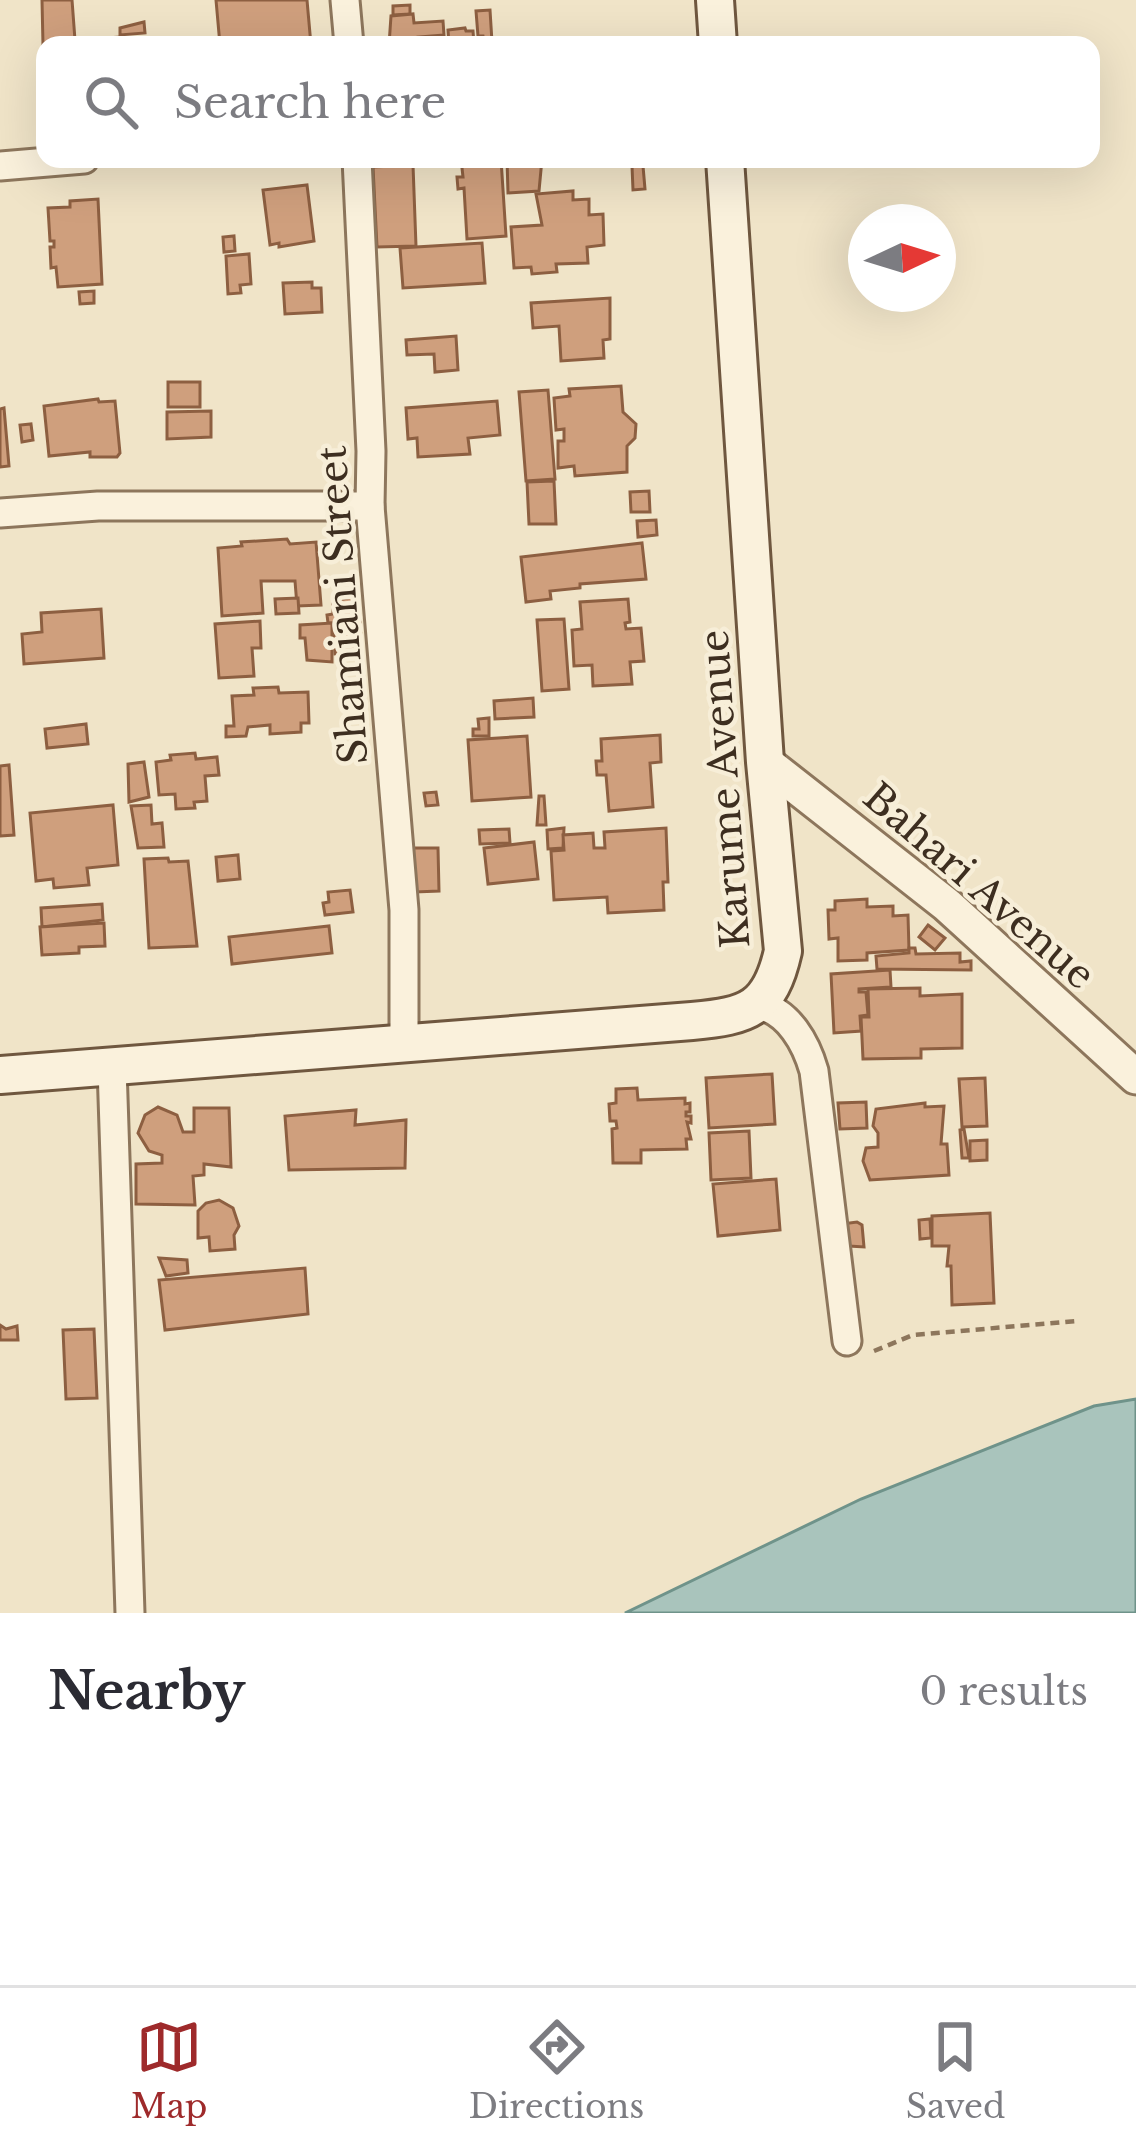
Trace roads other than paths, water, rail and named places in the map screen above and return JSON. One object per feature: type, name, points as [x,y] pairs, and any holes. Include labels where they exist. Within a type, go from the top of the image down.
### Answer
[{"type":"main road","points":[[715,0],[717,36]]},
{"type":"main road","name":"Karume Avenue","points":[[0,1075],[726,1018],[759,1005],[776,981],[783,951],[764,762],[726,168]]},
{"type":"street","points":[[345,0],[348,36]]},
{"type":"street","points":[[0,166],[36,163]]},
{"type":"street","name":"Shamiani Street","points":[[356,168],[370,506],[404,910],[404,1045]]},
{"type":"street","points":[[0,513],[98,506],[370,506]]},
{"type":"street","name":"Bahari Avenue","points":[[764,762],[947,905],[1136,1077]]},
{"type":"street","points":[[759,1005],[775,1009],[808,1048],[847,1341]]},
{"type":"street","points":[[112,1066],[130,1613]]},
{"type":"water","points":[[1136,1399],[1136,1613],[625,1613],[861,1499],[1094,1406]]}]
